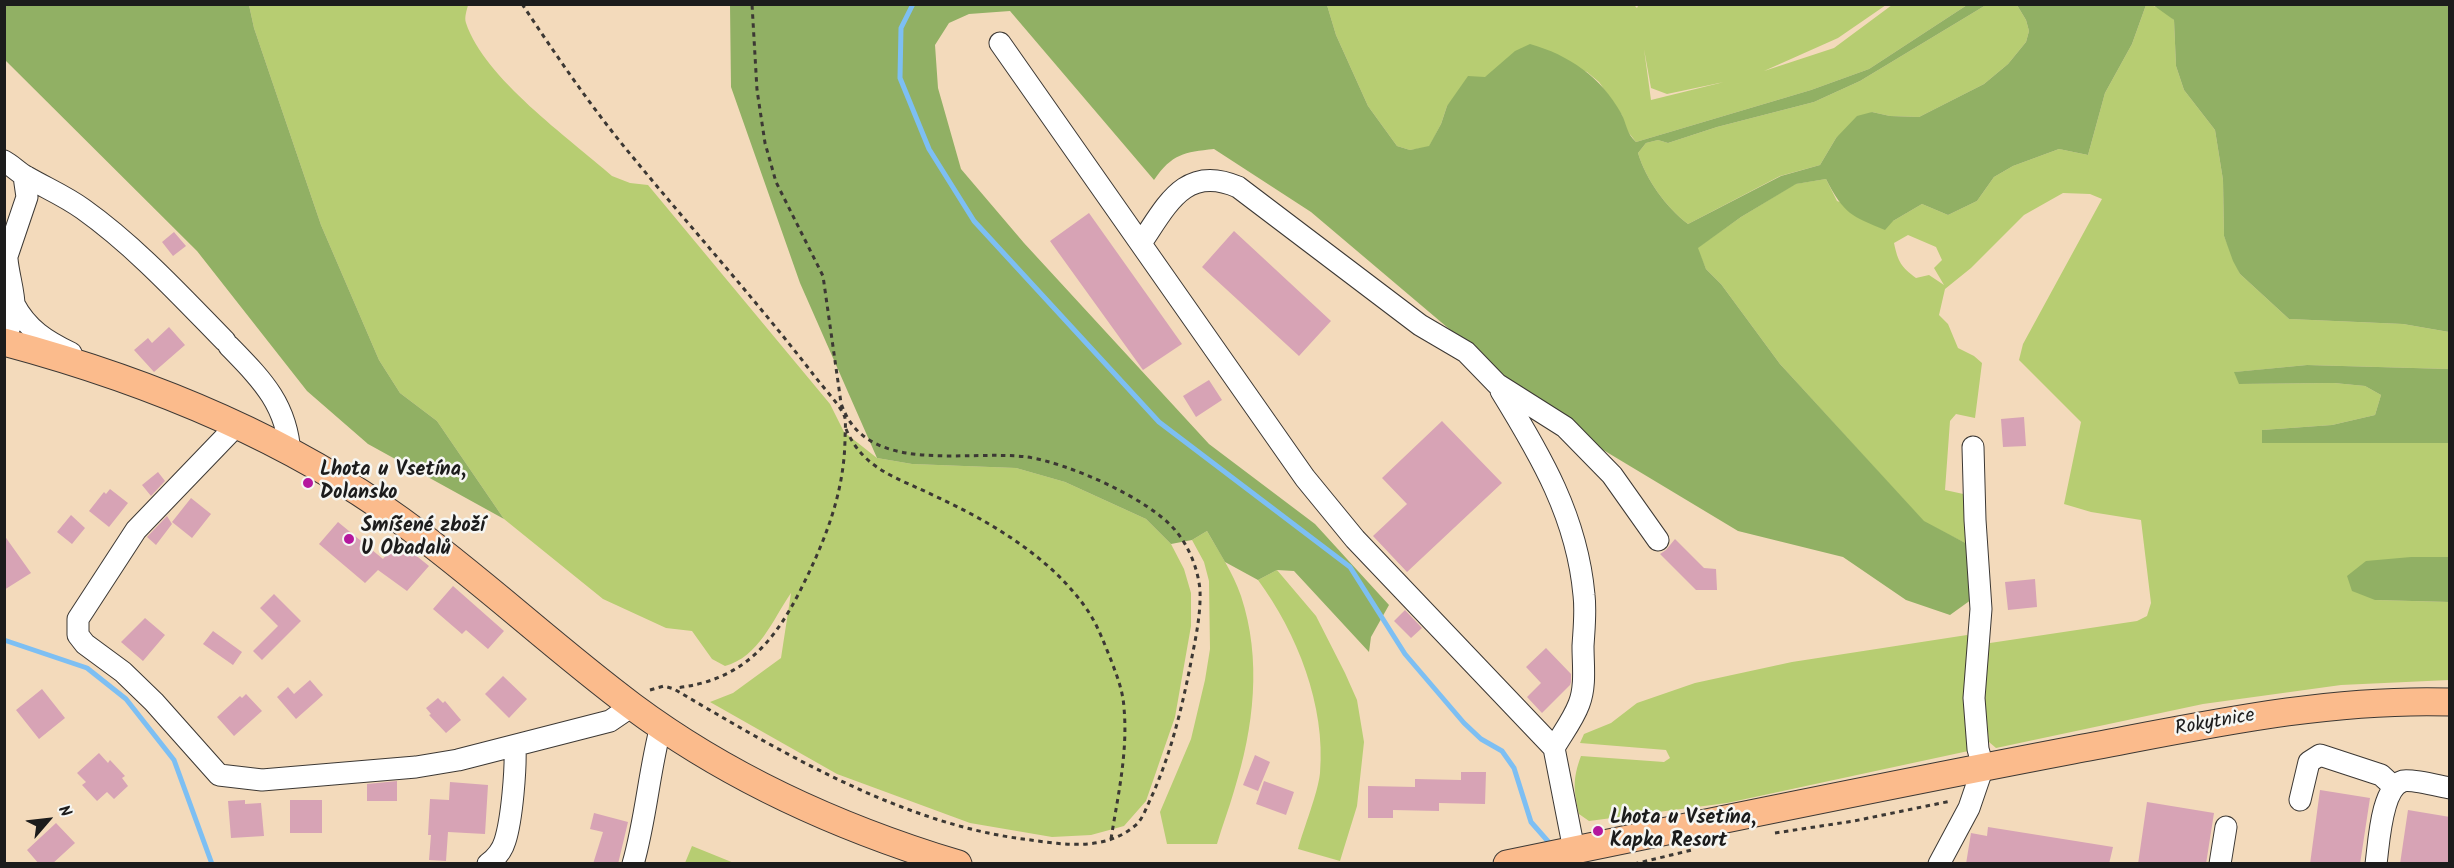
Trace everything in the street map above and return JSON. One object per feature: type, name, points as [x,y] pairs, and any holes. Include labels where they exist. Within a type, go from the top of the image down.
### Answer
[{"type":"main road","points":[[4,342],[113,374],[236,426],[290,454],[399,519],[632,706],[661,726],[749,779],[792,801],[882,839],[958,864]]},
{"type":"main road","name":"Rokytnice","points":[[1507,864],[1983,767],[2248,718],[2349,706],[2450,702]]},
{"type":"street","points":[[1000,43],[1305,478],[1355,539],[1554,748]]},
{"type":"street","points":[[4,161],[18,169],[24,176],[57,192],[108,228],[131,247],[227,343],[272,393],[286,425],[290,454]]},
{"type":"street","points":[[4,334],[13,326],[16,315],[5,263],[27,197],[24,176]]},
{"type":"street","points":[[1141,243],[1165,208],[1182,190],[1195,182],[1206,179],[1222,180],[1247,194],[1420,325],[1466,352],[1497,384],[1541,456],[1554,482],[1569,522],[1585,596],[1583,684],[1579,704],[1554,748],[1563,852]]},
{"type":"street","points":[[14,304],[21,318],[33,331],[66,351],[113,374]]},
{"type":"street","points":[[1497,384],[1565,427],[1580,440],[1612,475],[1658,540]]},
{"type":"street","points":[[236,426],[136,530],[78,619],[78,635],[85,644],[123,672],[154,702],[219,776],[262,780],[416,767],[490,753],[610,721],[632,706]]},
{"type":"street","points":[[1939,864],[1969,808],[1983,767],[1978,749],[1974,698],[1981,609],[1973,447]]},
{"type":"street","points":[[633,864],[653,754],[661,726]]},
{"type":"street","points":[[488,864],[496,857],[505,840],[515,768],[515,746]]},
{"type":"street","points":[[2300,800],[2309,762],[2319,754],[2381,775],[2393,786]]},
{"type":"street","points":[[2376,864],[2386,798],[2393,786],[2404,781],[2450,788]]},
{"type":"street","points":[[2220,864],[2226,827]]},
{"type":"path","points":[[522,4],[562,63],[629,153],[737,280],[853,428],[881,448],[919,455],[1007,455],[1030,458],[1068,468],[1118,490],[1173,527],[1185,542],[1200,586],[1200,612],[1173,740],[1160,778],[1138,823],[1104,842],[1082,845],[993,835],[907,808],[870,794],[785,753],[674,688],[664,686],[654,688],[632,706]]},
{"type":"path","points":[[674,688],[712,682],[733,672],[750,660],[782,623],[822,546],[844,470],[845,416],[841,403],[823,276],[776,182],[765,143],[757,90],[752,4]]},
{"type":"path","points":[[845,427],[853,446],[876,467],[952,504],[1013,540],[1052,570],[1073,591],[1089,612],[1120,684],[1124,707],[1124,762],[1110,839]]},
{"type":"path","points":[[1772,834],[1854,821],[1973,796]]},
{"type":"path","points":[[1634,864],[1703,848]]},
{"type":"green space","points":[[1633,4],[1637,8],[1639,4],[1886,5],[1838,38],[1764,71],[1834,48],[1892,5],[1967,5],[1869,69],[1811,90],[1636,142],[1625,128],[1622,115],[1599,82],[1587,72],[1516,51],[1495,71],[1447,106],[1429,147],[1410,150],[1397,146],[1368,106],[1336,35],[1327,5]],"holes":[[[1644,49],[1651,88],[1667,94],[1724,82],[1651,100]]]},
{"type":"green space","points":[[4,5],[249,5],[254,28],[321,225],[379,360],[400,393],[437,421],[504,519],[368,444],[307,391],[197,251],[5,60]]},
{"type":"green space","points":[[249,5],[468,5],[465,21],[490,65],[530,106],[612,176],[630,183],[648,185],[830,404],[844,432],[877,458],[912,464],[1016,468],[1065,482],[1146,519],[1171,544],[1184,569],[1191,593],[1191,626],[1175,717],[1146,801],[1124,826],[1091,835],[1052,837],[970,823],[837,774],[710,702],[733,693],[781,658],[791,593],[756,646],[737,661],[725,666],[712,659],[692,631],[666,628],[603,599],[504,519],[437,421],[400,393],[379,360],[321,225],[254,28]]},
{"type":"green space","points":[[730,5],[1327,5],[1336,35],[1368,106],[1397,146],[1410,150],[1429,146],[1441,124],[1447,106],[1468,76],[1485,77],[1515,51],[1530,44],[1558,54],[1594,78],[1613,100],[1630,135],[1636,142],[1811,90],[1869,69],[1967,5],[1986,5],[1860,81],[1814,102],[1717,127],[1668,143],[1658,140],[1646,143],[1638,153],[1646,173],[1665,201],[1688,224],[1781,176],[1820,165],[1836,138],[1857,116],[1872,112],[1890,116],[1919,117],[1984,84],[2008,64],[2026,42],[2029,31],[2026,20],[2017,5],[2146,5],[2132,44],[2105,93],[2088,155],[2059,149],[2013,166],[1994,177],[1977,201],[1948,215],[1922,204],[1893,221],[1885,230],[1856,217],[1844,207],[1826,179],[1796,184],[1741,217],[1698,248],[1706,269],[1721,284],[1780,364],[1924,521],[1971,546],[1975,597],[1950,615],[1906,600],[1843,557],[1738,531],[1565,427],[1311,212],[1214,149],[1194,151],[1180,156],[1167,165],[1154,180],[1010,11],[969,14],[949,23],[935,45],[938,88],[961,169],[1024,243],[1209,444],[1315,524],[1389,605],[1371,637],[1369,652],[1294,571],[1277,570],[1258,580],[1225,562],[1207,531],[1192,540],[1171,544],[1146,519],[1065,482],[1016,468],[912,464],[877,458],[800,283],[731,87]]},
{"type":"green space","points":[[1986,5],[2017,5],[2026,20],[2029,31],[2026,42],[2008,64],[1984,84],[1919,117],[1890,116],[1872,112],[1836,138],[1820,165],[1780,176],[1688,224],[1665,201],[1646,173],[1638,153],[1646,143],[1658,140],[1668,143],[1717,127],[1814,102],[1860,81]]},
{"type":"green space","points":[[2146,5],[2158,8],[2174,20],[2176,66],[2184,90],[2215,130],[2223,180],[2224,236],[2240,274],[2289,319],[2403,324],[2449,332],[2449,369],[2307,365],[2235,372],[2240,384],[2334,383],[2365,386],[2381,395],[2375,415],[2332,425],[2262,430],[2262,443],[2449,443],[2449,557],[2411,557],[2375,600],[2449,602],[2449,680],[2341,685],[2203,704],[1996,748],[1989,742],[1985,701],[1987,649],[1990,643],[2137,621],[2147,616],[2151,603],[2141,520],[2091,512],[2064,504],[2081,422],[2019,360],[2023,344],[2102,199],[2090,194],[2063,193],[2024,215],[1971,268],[1945,289],[1939,315],[1948,324],[1958,348],[1982,363],[1975,418],[1956,414],[1950,421],[1945,490],[1968,495],[1971,546],[1924,522],[1780,364],[1721,284],[1706,269],[1697,248],[1741,217],[1795,184],[1826,179],[1837,201],[1893,221],[1922,204],[1948,215],[1977,201],[1994,177],[2013,166],[2059,149],[2088,155],[2105,93],[2132,44]],"holes":[[[1908,235],[1936,247],[1942,260],[1934,268],[1944,285],[1929,275],[1916,278],[1911,274],[1901,264],[1894,243]]]},
{"type":"green space","points":[[2153,5],[2449,5],[2449,332],[2403,324],[2289,319],[2240,274],[2224,236],[2223,180],[2215,130],[2184,90],[2176,66],[2174,20]]},
{"type":"green space","points":[[2307,365],[2449,369],[2449,443],[2262,443],[2262,430],[2332,425],[2375,415],[2381,395],[2365,386],[2334,383],[2239,384],[2234,372]]},
{"type":"green space","points":[[1207,531],[1234,579],[1248,620],[1253,669],[1251,718],[1241,767],[1217,844],[1167,844],[1160,812],[1191,739],[1210,649],[1209,581],[1204,562],[1192,540]]},
{"type":"green space","points":[[2411,557],[2449,557],[2449,602],[2375,600],[2352,591],[2347,576],[2366,561]]},
{"type":"green space","points":[[1277,570],[1316,616],[1357,700],[1364,742],[1357,806],[1340,861],[1298,849],[1319,781],[1321,748],[1313,696],[1306,671],[1285,623],[1258,580]]},
{"type":"green space","points":[[1967,635],[1971,639],[1973,750],[1727,803],[1589,821],[1579,814],[1575,785],[1581,756],[1664,762],[1670,758],[1666,750],[1580,743],[1584,734],[1611,723],[1637,703],[1695,683],[1792,662]]},
{"type":"green space","points":[[692,846],[734,863],[685,863]]},
{"type":"building","points":[[1089,213],[1182,344],[1143,370],[1050,241]]},
{"type":"building","points":[[1234,231],[1331,321],[1299,356],[1202,267]]},
{"type":"building","points":[[174,232],[186,246],[173,256],[162,242]]},
{"type":"building","points":[[169,327],[185,345],[154,372],[134,350],[148,338],[152,343]]},
{"type":"building","points":[[1209,380],[1222,400],[1196,417],[1183,396]]},
{"type":"building","points":[[2024,417],[2026,446],[2003,447],[2001,419]]},
{"type":"building","points":[[1442,421],[1502,483],[1407,572],[1373,536],[1407,504],[1382,478]]},
{"type":"building","points":[[158,472],[165,481],[151,496],[142,485]]},
{"type":"building","points":[[110,489],[128,503],[109,527],[89,511],[104,492],[106,494]]},
{"type":"building","points":[[191,498],[211,514],[192,538],[172,522]]},
{"type":"building","points":[[71,515],[85,528],[72,544],[57,532]]},
{"type":"building","points":[[167,516],[172,524],[156,545],[147,537]]},
{"type":"building","points":[[338,522],[383,559],[398,541],[429,566],[407,591],[378,570],[365,583],[319,544]]},
{"type":"building","points":[[4,535],[31,573],[4,590]]},
{"type":"building","points":[[1675,539],[1704,568],[1716,569],[1717,590],[1696,590],[1660,554]]},
{"type":"building","points":[[2035,579],[2037,607],[2008,610],[2005,582]]},
{"type":"building","points":[[453,586],[504,631],[488,649],[466,630],[462,634],[433,609]]},
{"type":"building","points":[[274,594],[301,621],[262,660],[253,651],[278,626],[260,608]]},
{"type":"building","points":[[1405,610],[1422,628],[1411,638],[1394,621]]},
{"type":"building","points":[[145,618],[165,635],[143,661],[121,642]]},
{"type":"building","points":[[213,631],[242,652],[233,665],[203,644]]},
{"type":"building","points":[[1546,648],[1571,674],[1571,682],[1542,713],[1527,697],[1541,683],[1526,667]]},
{"type":"building","points":[[503,676],[527,699],[509,718],[485,694]]},
{"type":"building","points":[[310,680],[323,695],[296,719],[277,697],[288,687],[294,694]]},
{"type":"building","points":[[42,689],[65,718],[39,739],[16,710]]},
{"type":"building","points":[[246,694],[262,711],[234,736],[217,717],[240,696],[242,698]]},
{"type":"building","points":[[438,698],[443,703],[445,701],[461,720],[446,733],[429,715],[431,714],[426,708]]},
{"type":"building","points":[[99,753],[108,763],[110,760],[125,776],[122,778],[128,786],[114,799],[107,792],[97,801],[82,785],[86,782],[77,773]]},
{"type":"building","points":[[1255,755],[1270,762],[1258,791],[1243,785]]},
{"type":"building","points":[[1461,772],[1486,772],[1485,804],[1439,803],[1439,811],[1393,810],[1393,818],[1368,818],[1368,786],[1415,787],[1415,779],[1461,780]]},
{"type":"building","points":[[397,781],[397,801],[367,801],[367,784]]},
{"type":"building","points":[[1264,781],[1294,792],[1286,815],[1256,804]]},
{"type":"building","points":[[450,782],[488,785],[485,834],[448,832],[446,861],[429,860],[430,799],[449,800]]},
{"type":"building","points":[[2320,790],[2370,798],[2360,864],[2310,864]]},
{"type":"building","points":[[245,800],[245,804],[261,803],[264,836],[231,838],[228,801]]},
{"type":"building","points":[[290,800],[322,800],[322,833],[290,833]]},
{"type":"building","points":[[2147,802],[2214,813],[2206,864],[2138,864]]},
{"type":"building","points":[[2408,810],[2450,817],[2450,864],[2400,864]]},
{"type":"building","points":[[594,813],[628,822],[618,864],[593,864],[603,832],[590,829]]},
{"type":"building","points":[[56,823],[75,843],[52,864],[39,864],[27,850]]},
{"type":"building","points":[[1988,827],[2113,847],[2109,864],[1966,864],[1971,833],[1987,836]]},
{"type":"waterway","points":[[913,4],[901,28],[900,78],[929,149],[974,221],[1159,422],[1350,567],[1405,654],[1464,723],[1481,739],[1502,751],[1514,768],[1531,822],[1553,847]]},
{"type":"waterway","points":[[4,640],[87,668],[126,699],[174,760],[212,864]]},
{"type":"place","name":"Lhota u Vsetína, Dolansko","points":[[308,483]]},
{"type":"place","name":"Smíšené zboží U Obadalů","points":[[349,539]]},
{"type":"place","name":"Lhota u Vsetína, Kapka Resort","points":[[1598,831]]}]
